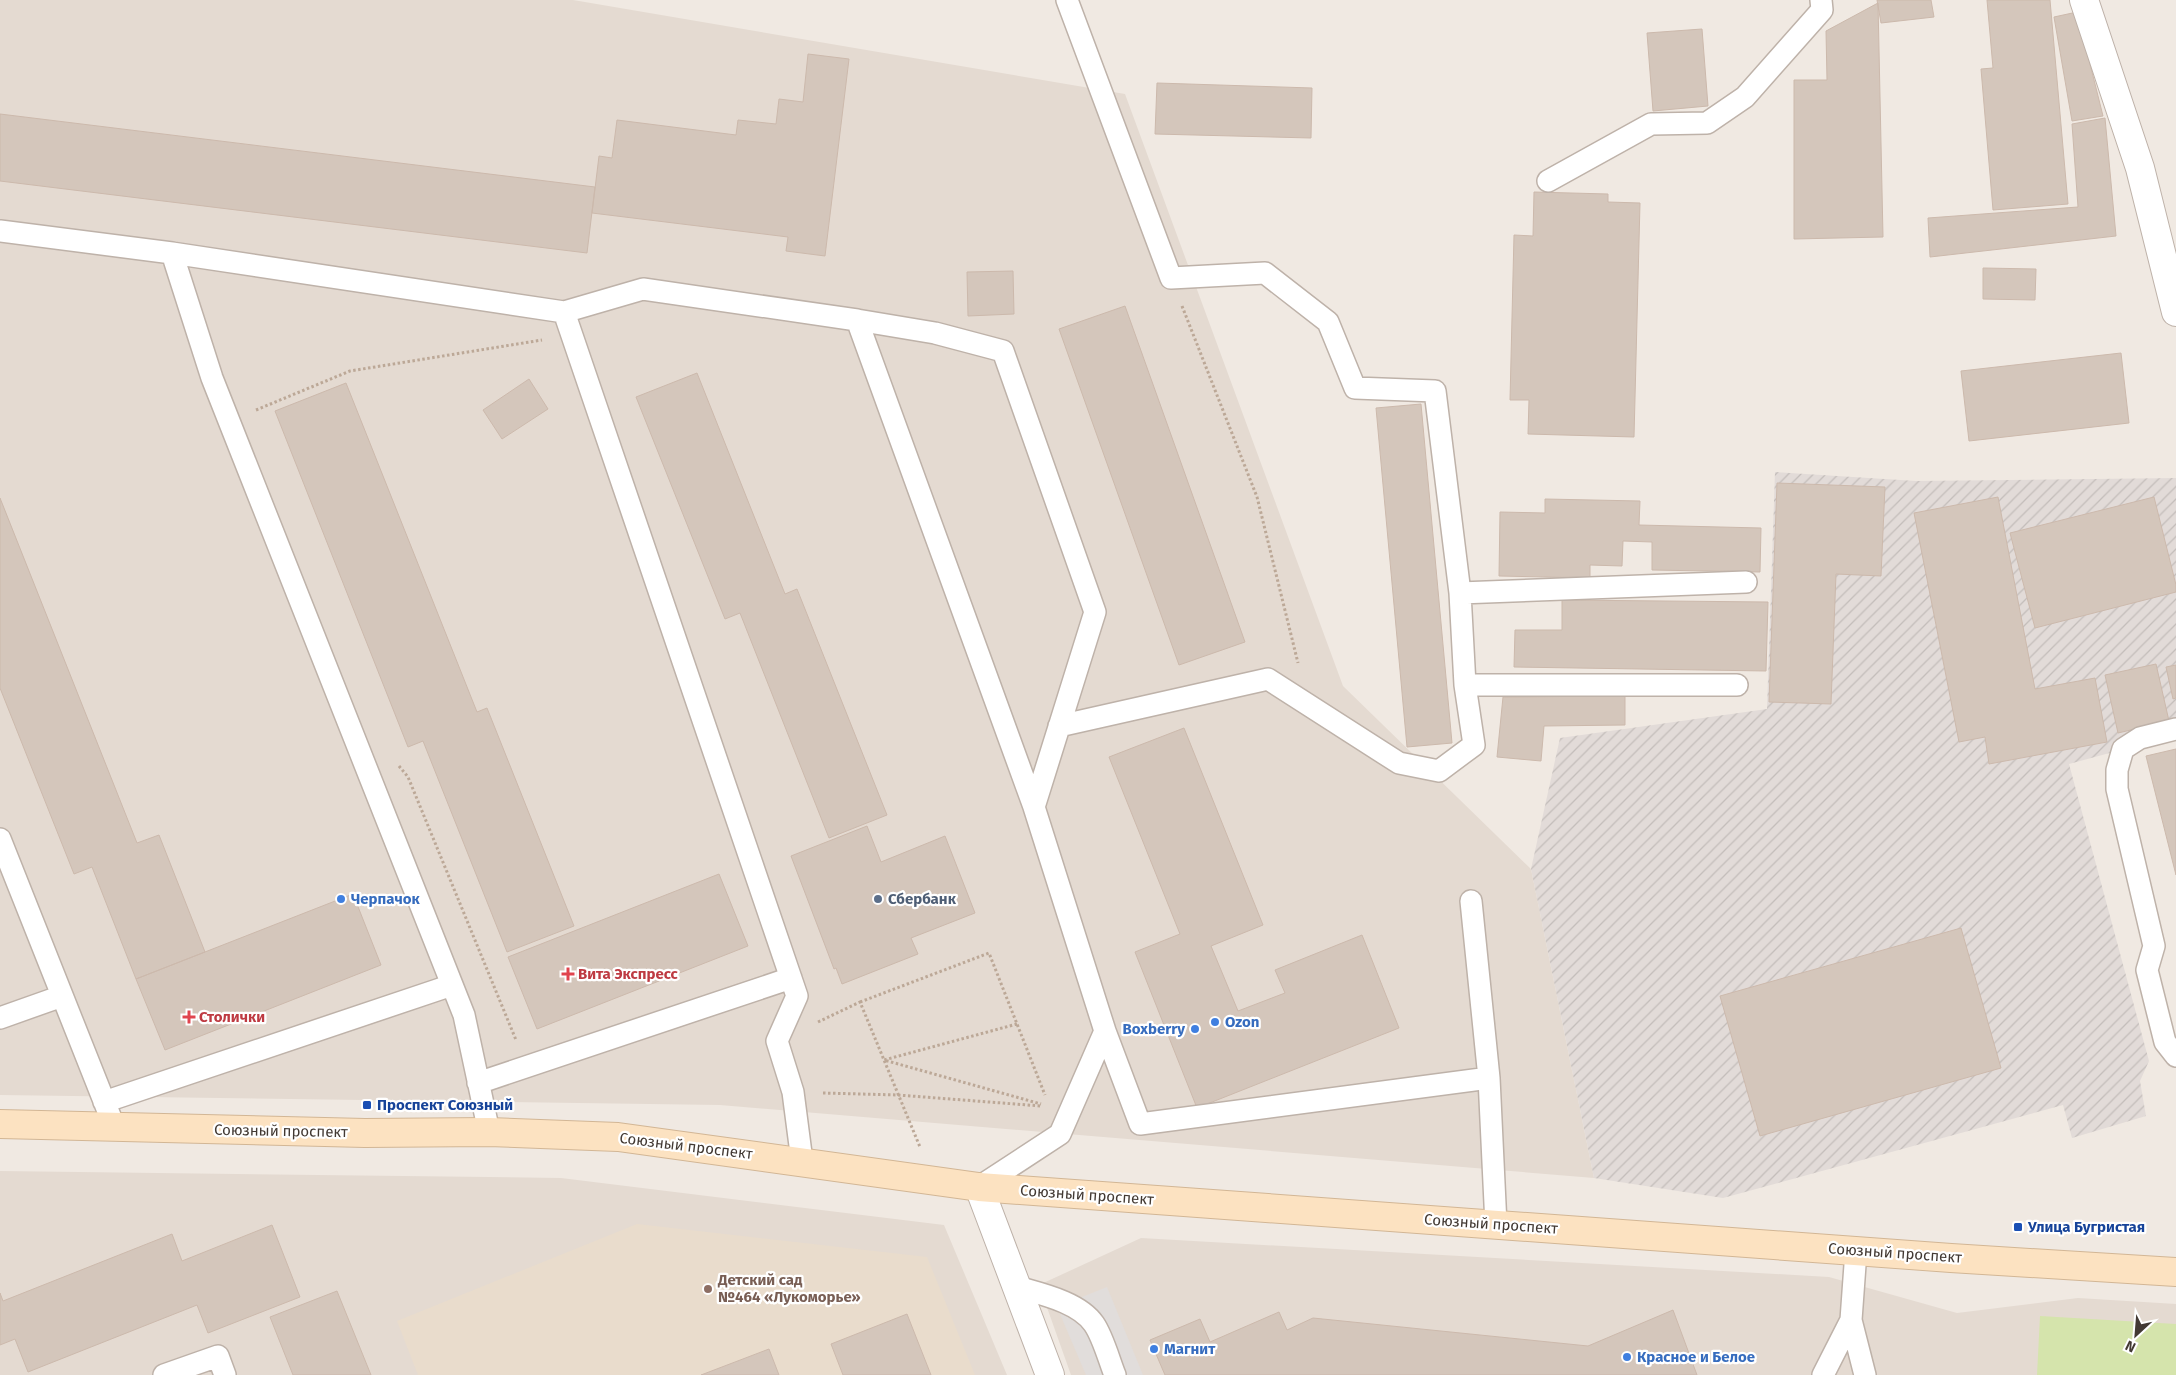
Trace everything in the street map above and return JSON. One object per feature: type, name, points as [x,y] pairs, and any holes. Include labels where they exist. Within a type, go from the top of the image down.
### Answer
[{"type":"street","points":[[2084,0],[2140,168],[2176,312]]},
{"type":"street","name":"Союзный проспект","points":[[0,1124],[365,1133],[489,1132],[618,1137],[979,1187],[1856,1251],[2176,1272]]},
{"type":"street","points":[[979,1187],[1050,1375]]},
{"type":"lane","points":[[1059,726],[1268,679],[1400,763],[1439,771],[1474,746],[1465,685],[1460,592],[1435,391],[1355,388],[1328,322],[1266,273],[1171,278],[1066,0]]},
{"type":"lane","points":[[1548,181],[1651,124],[1707,123],[1745,97],[1822,10],[1821,0]]},
{"type":"lane","points":[[0,232],[172,253],[564,312],[642,289],[935,333],[1004,351],[1095,612],[1034,807]]},
{"type":"lane","points":[[172,253],[212,378],[464,1015],[489,1132]]},
{"type":"lane","points":[[564,312],[797,996],[777,1041],[793,1092],[802,1161]]},
{"type":"lane","points":[[856,320],[1034,807],[1105,1030],[1140,1124],[1489,1078]]},
{"type":"lane","points":[[1460,592],[1746,582]]},
{"type":"lane","points":[[1465,685],[1736,685]]},
{"type":"lane","points":[[2176,729],[2140,738],[2123,750],[2118,770],[2117,789],[2154,946],[2147,970],[2165,1042],[2176,1056]]},
{"type":"lane","points":[[0,839],[114,1127]]},
{"type":"lane","points":[[1471,901],[1489,1078],[1496,1225]]},
{"type":"lane","points":[[478,1083],[791,978]]},
{"type":"lane","points":[[104,1102],[452,985]]},
{"type":"lane","points":[[0,1018],[62,996]]},
{"type":"lane","points":[[979,1187],[1060,1134],[1105,1030]]},
{"type":"lane","points":[[1856,1251],[1851,1320],[1865,1375]]},
{"type":"lane","points":[[1017,1287],[1054,1297],[1082,1312],[1094,1324],[1115,1375]]},
{"type":"lane","points":[[1823,1375],[1851,1320]]},
{"type":"lane","points":[[164,1375],[218,1356],[225,1375]]},
{"type":"path","points":[[1171,278],[1256,497],[1308,705]]},
{"type":"path","points":[[250,412],[350,371],[572,335]]},
{"type":"path","points":[[398,764],[408,778],[516,1041]]},
{"type":"path","points":[[777,1041],[860,1002],[989,953],[1060,1134]]},
{"type":"path","points":[[860,1002],[934,1180]]},
{"type":"path","points":[[884,1060],[1017,1024]]},
{"type":"path","points":[[884,1060],[1049,1106]]},
{"type":"path","points":[[793,1092],[898,1095],[1049,1106]]},
{"type":"shaded area","points":[[0,0],[573,0],[1125,94],[1343,686],[1531,869],[1594,1178],[720,1105],[0,1095]]},
{"type":"shaded area","points":[[1775,472],[1916,481],[2176,478],[2176,735],[2069,764],[2149,1061],[2140,1081],[2146,1116],[2072,1138],[2063,1105],[1723,1198],[1594,1178],[1531,869],[1560,738],[1767,709]]},
{"type":"shaded area","points":[[0,1171],[561,1178],[944,1225],[1007,1375],[0,1375]]},
{"type":"shaded area","name":"Детский сад №464 «Лукоморье»","points":[[637,1224],[927,1257],[975,1375],[418,1375],[397,1321]]},
{"type":"shaded area","points":[[1141,1238],[1829,1277],[1957,1313],[2078,1298],[2176,1304],[2176,1375],[1071,1375],[1039,1285]]},
{"type":"shaded area","points":[[1107,1287],[1143,1375],[1086,1375],[1057,1307]]},
{"type":"green space","points":[[2040,1316],[2176,1324],[2176,1375],[2037,1375]]},
{"type":"building","points":[[1877,0],[1931,0],[1934,17],[1881,23]]},
{"type":"building","points":[[1987,0],[2050,0],[2068,204],[1993,210],[1981,69],[1993,68]]},
{"type":"building","points":[[1878,3],[1883,237],[1794,239],[1794,80],[1827,80],[1826,31]]},
{"type":"building","points":[[2077,12],[2103,116],[2072,121],[2054,17]]},
{"type":"building","points":[[1702,29],[1708,106],[1653,111],[1647,33]]},
{"type":"building","points":[[808,54],[849,59],[825,256],[786,251],[788,237],[592,213],[599,156],[612,158],[617,120],[736,135],[738,120],[776,124],[779,99],[803,102]]},
{"type":"building","points":[[1157,83],[1312,88],[1311,138],[1155,134]]},
{"type":"building","points":[[0,114],[595,187],[587,253],[0,181]]},
{"type":"building","points":[[2105,118],[2116,236],[1930,257],[1928,218],[2078,207],[2072,124]]},
{"type":"building","points":[[1534,192],[1608,194],[1608,202],[1640,203],[1634,437],[1528,434],[1529,400],[1510,400],[1514,235],[1533,236]]},
{"type":"building","points":[[1983,268],[2036,269],[2035,300],[1983,299]]},
{"type":"building","points":[[1013,271],[1014,314],[968,316],[967,272]]},
{"type":"building","points":[[1125,306],[1245,642],[1179,665],[1059,329]]},
{"type":"building","points":[[2121,353],[2129,423],[1969,441],[1961,371]]},
{"type":"building","points":[[697,373],[785,594],[797,589],[887,815],[829,838],[740,613],[725,619],[636,397]]},
{"type":"building","points":[[529,379],[548,409],[502,439],[483,410]]},
{"type":"building","points":[[346,383],[477,712],[487,708],[574,926],[507,952],[423,741],[408,747],[275,411]]},
{"type":"building","points":[[1421,404],[1452,743],[1407,747],[1376,408]]},
{"type":"building","points":[[1777,483],[1885,487],[1881,576],[1836,574],[1831,704],[1769,702]]},
{"type":"building","points":[[1998,497],[2035,689],[2095,678],[2107,742],[1989,764],[1985,737],[1959,742],[1914,513]]},
{"type":"building","points":[[2154,497],[2176,585],[2176,592],[2035,628],[2010,533]]},
{"type":"building","points":[[0,498],[137,843],[159,835],[205,952],[136,979],[92,867],[74,874],[0,688]]},
{"type":"building","points":[[1545,499],[1640,501],[1639,525],[1761,528],[1760,572],[1652,570],[1652,542],[1623,541],[1622,566],[1590,565],[1590,578],[1499,576],[1500,512],[1545,513]]},
{"type":"building","points":[[1562,600],[1768,602],[1766,671],[1514,667],[1515,630],[1562,630]]},
{"type":"building","points":[[2156,664],[2169,721],[2118,733],[2105,675]]},
{"type":"building","points":[[2176,665],[2176,698],[2173,699],[2166,667]]},
{"type":"building","points":[[1625,696],[1625,725],[1544,726],[1541,761],[1497,757],[1503,697]]},
{"type":"building","points":[[1184,728],[1263,925],[1211,946],[1238,1011],[1285,993],[1275,970],[1362,935],[1399,1028],[1197,1108],[1135,952],[1180,934],[1109,757]]},
{"type":"building","points":[[2176,749],[2176,875],[2146,756]]},
{"type":"building","points":[[867,826],[881,862],[945,836],[975,913],[911,938],[918,954],[842,984],[836,968],[834,969],[791,856]]},
{"type":"building","points":[[719,874],[748,946],[537,1029],[508,957]]},
{"type":"building","points":[[353,894],[381,965],[165,1050],[136,979]]},
{"type":"building","points":[[1961,928],[2001,1068],[1760,1136],[1720,996]]},
{"type":"building","points":[[272,1225],[300,1297],[208,1333],[197,1305],[28,1372],[15,1339],[0,1345],[0,1293],[3,1301],[172,1234],[182,1261]]},
{"type":"building","points":[[337,1291],[371,1375],[293,1375],[270,1317]]},
{"type":"building","points":[[1673,1310],[1697,1375],[1165,1375],[1150,1340],[1200,1319],[1210,1342],[1279,1312],[1287,1330],[1313,1318],[1588,1346]]},
{"type":"building","points":[[907,1314],[931,1375],[843,1375],[831,1344]]},
{"type":"building","points":[[769,1349],[779,1375],[701,1375]]},
{"type":"place","name":"Черпачок","points":[[341,899]]},
{"type":"place","name":"Сбербанк","points":[[878,899]]},
{"type":"place","name":"Вита Экспресс","points":[[568,974]]},
{"type":"place","name":"Столички","points":[[189,1017]]},
{"type":"place","name":"Ozon","points":[[1215,1022]]},
{"type":"place","name":"Boxberry","points":[[1195,1029]]},
{"type":"place","name":"Проспект Союзный","points":[[367,1105]]},
{"type":"place","name":"Улица Бугристая","points":[[2018,1227]]},
{"type":"place","name":"Детский сад №464 «Лукоморье»","points":[[708,1289]]},
{"type":"place","name":"Магнит","points":[[1154,1349]]},
{"type":"place","name":"Красное и Белое","points":[[1627,1357]]}]
